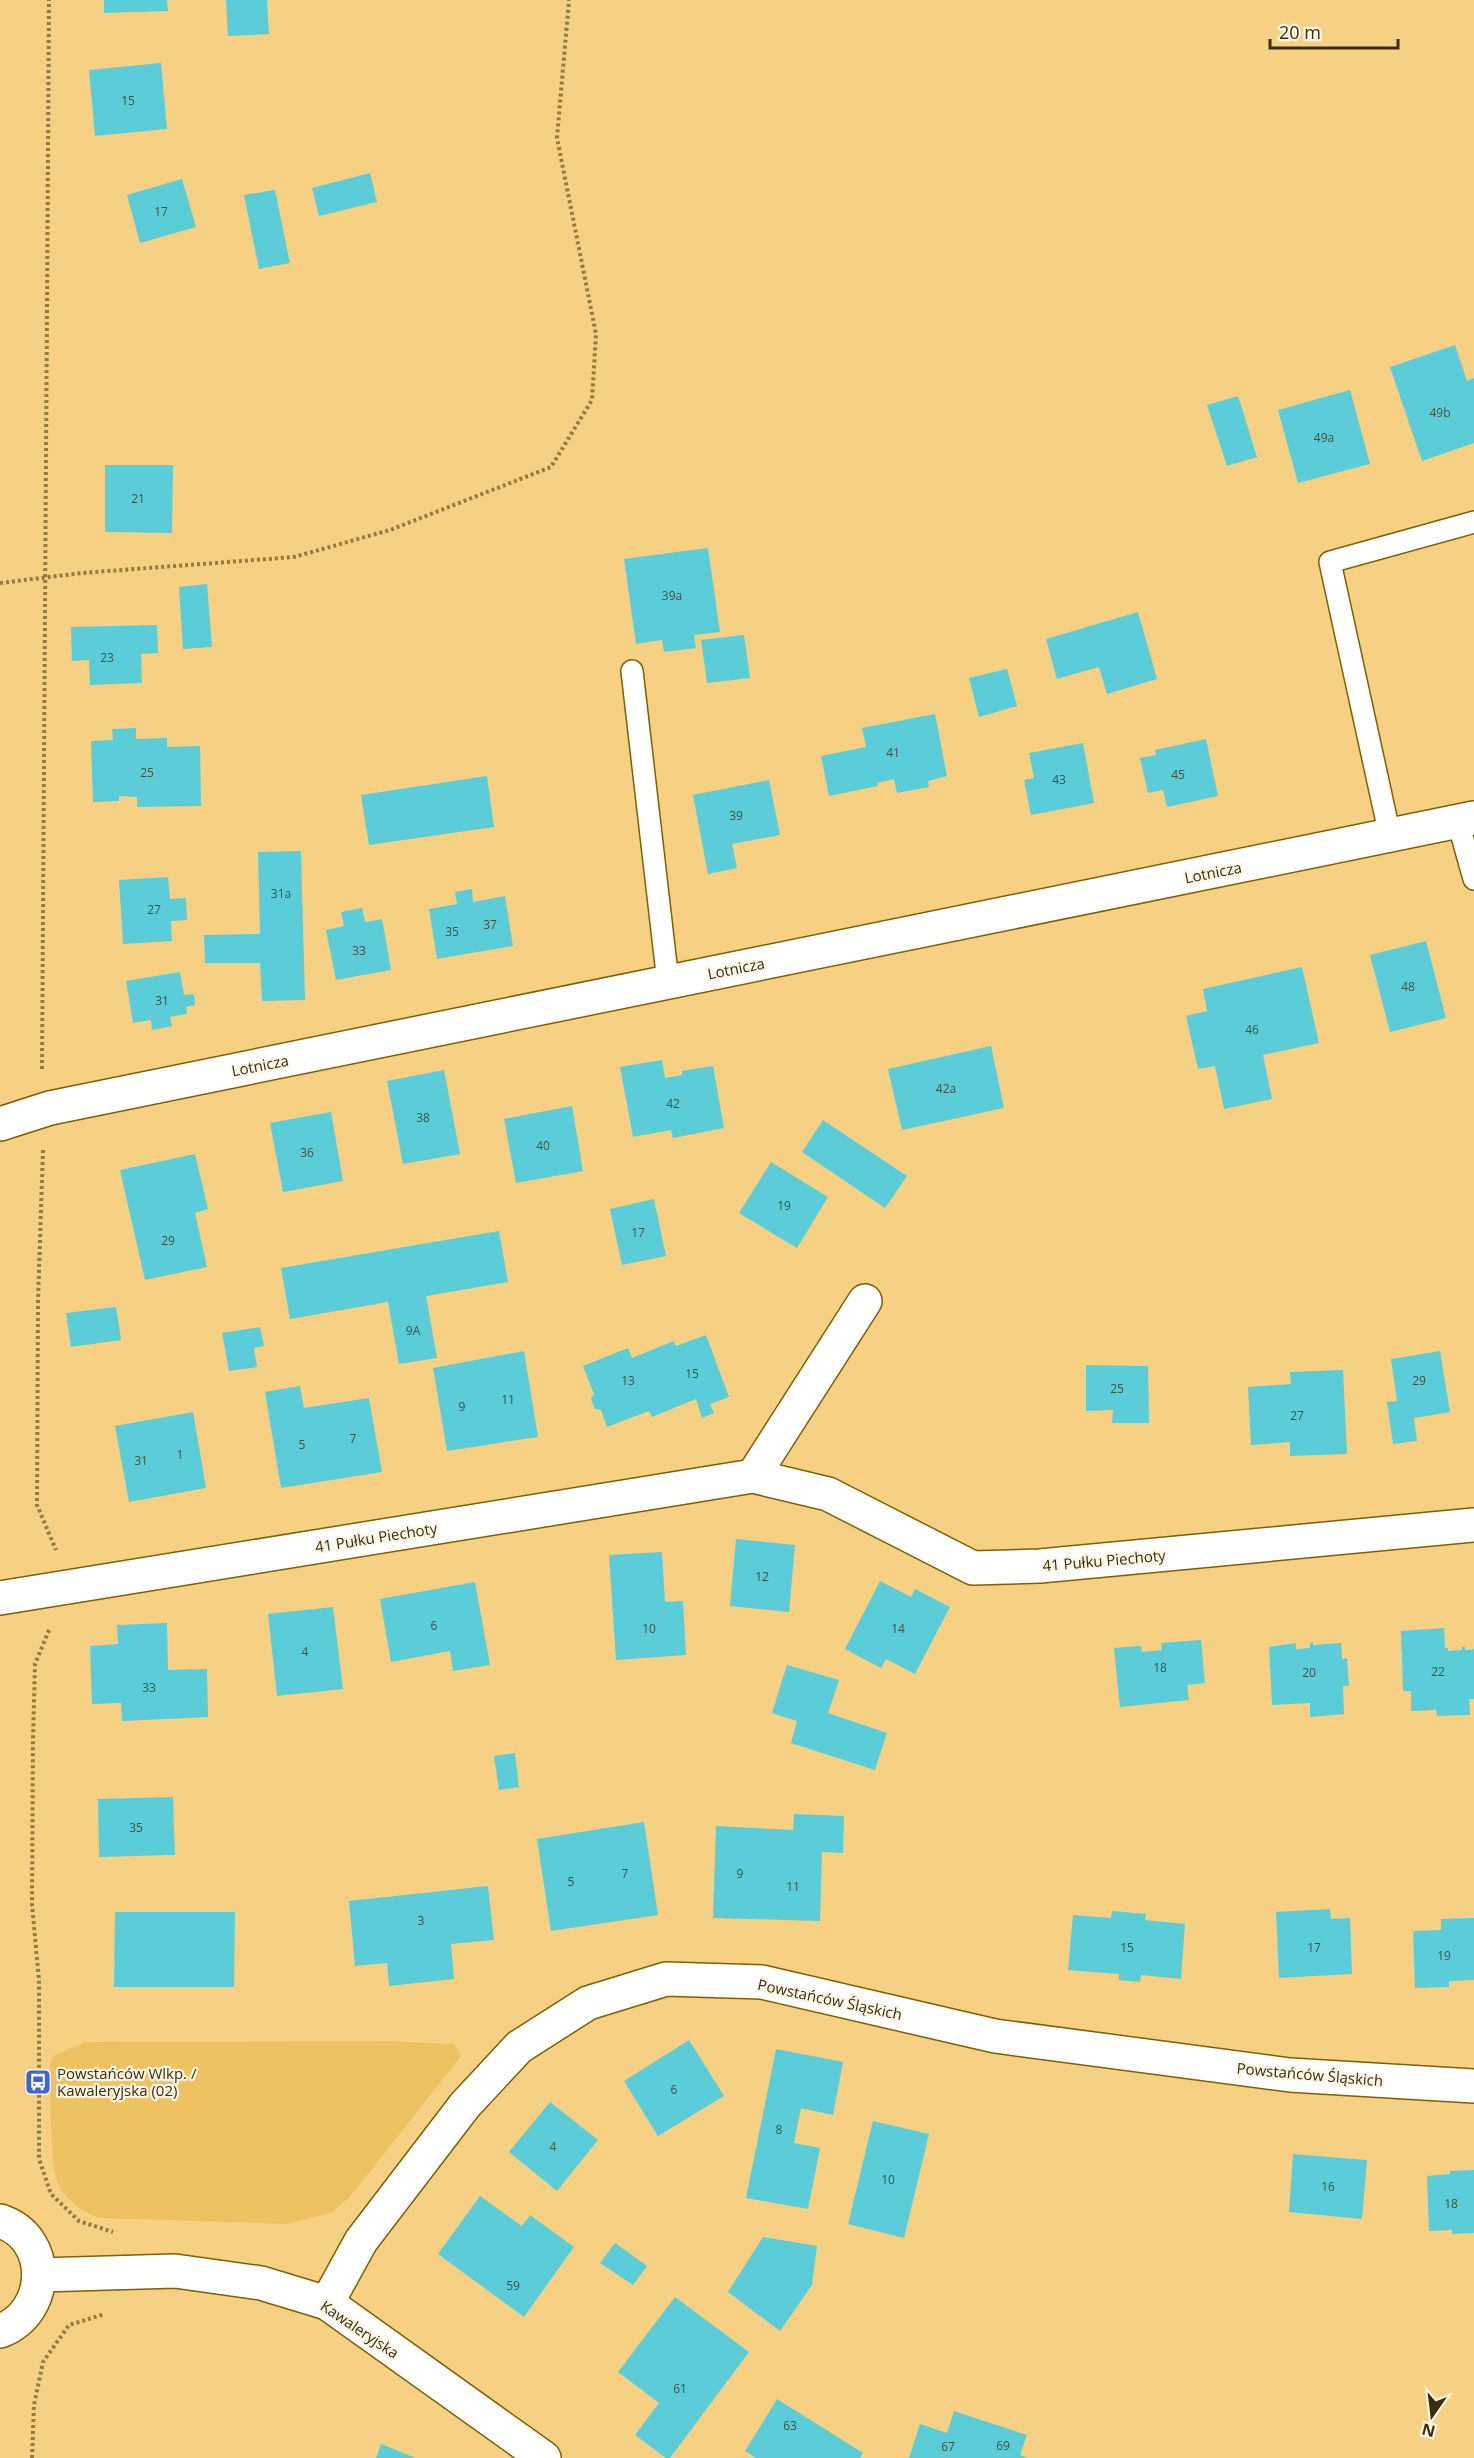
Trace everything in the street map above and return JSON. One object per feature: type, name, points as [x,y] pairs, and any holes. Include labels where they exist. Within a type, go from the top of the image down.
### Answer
[{"type":"street","name":"Lotnicza","points":[[0,1124],[50,1108],[1466,820]]},
{"type":"street","points":[[753,1476],[865,1301]]},
{"type":"street","name":"41 Pułku Piechoty","points":[[0,1598],[753,1476],[828,1494],[973,1568],[1040,1566],[1474,1525]]},
{"type":"street","name":"Powstańców Śląskich","points":[[327,2303],[361,2241],[465,2105],[519,2047],[588,2003],[666,1979],[762,1982],[995,2036],[1278,2073],[1474,2085]]},
{"type":"street","points":[[0,2221],[17,2230],[26,2239],[38,2263],[40,2276],[38,2291],[32,2306],[22,2318],[0,2331]]},
{"type":"street","name":"Kawaleryjska","points":[[40,2276],[186,2272],[261,2283],[327,2303],[544,2458]]},
{"type":"lane","points":[[1390,836],[1330,562],[1474,522]]},
{"type":"lane","points":[[632,671],[668,982]]},
{"type":"lane","points":[[1466,820],[1474,879]]},
{"type":"path","points":[[32,2458],[34,2405],[43,2362],[69,2325],[112,2312],[115,2273],[115,2233],[79,2221],[51,2194],[39,2159],[39,1980],[32,1905],[35,1664],[57,1612],[56,1549],[37,1505],[39,1239],[43,1150],[50,1108],[41,1063],[49,0]]},
{"type":"path","points":[[0,583],[82,573],[294,557],[390,530],[551,467],[592,400],[596,334],[557,138],[568,0]]},
{"type":"shaded area","points":[[390,2041],[454,2044],[461,2056],[349,2198],[330,2213],[286,2224],[99,2218],[77,2206],[68,2198],[56,2179],[52,2148],[50,2063],[54,2056],[85,2042]]},
{"type":"building","points":[[104,0],[167,0],[168,11],[104,13]]},
{"type":"building","points":[[226,0],[267,0],[269,34],[228,36]]},
{"type":"building","points":[[161,63],[167,129],[95,136],[89,70]]},
{"type":"building","points":[[370,173],[377,202],[319,216],[312,188]]},
{"type":"building","points":[[182,179],[196,227],[140,243],[127,195]]},
{"type":"building","points":[[275,190],[290,263],[259,269],[244,195]]},
{"type":"building","points":[[1455,345],[1467,381],[1474,378],[1474,443],[1422,461],[1390,367]]},
{"type":"building","points":[[1350,390],[1370,464],[1298,483],[1278,410]]},
{"type":"building","points":[[1238,396],[1257,457],[1227,466],[1207,405]]},
{"type":"building","points":[[105,465],[173,465],[172,533],[105,532]]},
{"type":"building","points":[[708,548],[720,632],[694,635],[696,648],[664,652],[662,640],[636,644],[624,559]]},
{"type":"building","points":[[207,584],[212,647],[183,649],[179,587]]},
{"type":"building","points":[[1138,612],[1157,679],[1107,694],[1099,667],[1057,679],[1046,639]]},
{"type":"building","points":[[157,625],[158,653],[141,654],[142,683],[90,685],[89,660],[72,661],[71,627]]},
{"type":"building","points":[[744,635],[750,678],[707,683],[701,640]]},
{"type":"building","points":[[1007,669],[1017,706],[979,717],[969,678]]},
{"type":"building","points":[[935,714],[947,776],[928,781],[929,787],[897,793],[894,779],[877,783],[878,786],[829,796],[821,756],[866,747],[862,728]]},
{"type":"building","points":[[136,728],[136,739],[167,738],[167,747],[200,746],[201,806],[137,807],[137,797],[119,796],[119,801],[93,802],[91,741],[113,740],[112,729]]},
{"type":"building","points":[[1206,739],[1218,796],[1167,807],[1163,790],[1148,793],[1140,758],[1156,755],[1155,750]]},
{"type":"building","points":[[1083,743],[1094,803],[1031,815],[1024,780],[1034,778],[1029,753]]},
{"type":"building","points":[[487,776],[494,827],[369,845],[361,795]]},
{"type":"building","points":[[769,780],[780,835],[732,844],[737,868],[708,874],[693,795]]},
{"type":"building","points":[[301,851],[305,1000],[262,1001],[260,963],[205,963],[204,935],[260,934],[258,852]]},
{"type":"building","points":[[168,877],[170,899],[186,898],[187,920],[171,921],[172,941],[123,944],[119,880]]},
{"type":"building","points":[[472,889],[473,902],[505,896],[513,946],[437,959],[429,909],[457,904],[455,892]]},
{"type":"building","points":[[362,908],[365,922],[382,919],[391,970],[336,980],[326,930],[344,926],[341,912]]},
{"type":"building","points":[[1426,941],[1446,1018],[1390,1032],[1370,955]]},
{"type":"building","points":[[1302,967],[1319,1043],[1263,1055],[1272,1099],[1224,1109],[1215,1066],[1198,1069],[1186,1016],[1207,1011],[1203,989]]},
{"type":"building","points":[[180,972],[184,995],[194,994],[195,1005],[186,1007],[187,1014],[170,1017],[172,1026],[152,1030],[151,1020],[133,1023],[126,981]]},
{"type":"building","points":[[991,1046],[1004,1108],[902,1130],[888,1069]]},
{"type":"building","points":[[662,1060],[665,1078],[682,1075],[682,1071],[713,1066],[724,1128],[673,1138],[671,1130],[633,1137],[620,1067]]},
{"type":"building","points":[[444,1070],[460,1154],[403,1164],[387,1081]]},
{"type":"building","points":[[572,1106],[583,1171],[516,1183],[504,1119]]},
{"type":"building","points":[[331,1112],[343,1181],[283,1192],[270,1123]]},
{"type":"building","points":[[823,1120],[907,1176],[885,1208],[802,1152]]},
{"type":"building","points":[[195,1154],[208,1209],[195,1213],[207,1267],[145,1280],[120,1170]]},
{"type":"building","points":[[771,1162],[828,1197],[797,1248],[739,1213]]},
{"type":"building","points":[[654,1199],[666,1256],[622,1265],[610,1209]]},
{"type":"building","points":[[499,1231],[508,1282],[426,1296],[437,1358],[399,1364],[388,1302],[290,1319],[281,1268]]},
{"type":"building","points":[[116,1307],[121,1340],[71,1347],[66,1313]]},
{"type":"building","points":[[260,1327],[264,1346],[254,1348],[257,1367],[229,1371],[222,1333]]},
{"type":"building","points":[[706,1335],[729,1397],[710,1404],[714,1413],[702,1418],[696,1399],[652,1417],[649,1411],[607,1427],[601,1410],[595,1409],[591,1399],[594,1394],[583,1366],[628,1348],[632,1358],[674,1341],[676,1346]]},
{"type":"building","points":[[524,1351],[538,1437],[447,1451],[433,1368]]},
{"type":"building","points":[[1440,1351],[1450,1412],[1414,1418],[1417,1441],[1393,1444],[1387,1402],[1397,1401],[1391,1359]]},
{"type":"building","points":[[1086,1365],[1148,1366],[1149,1423],[1112,1423],[1113,1410],[1086,1411]]},
{"type":"building","points":[[1343,1370],[1347,1454],[1290,1456],[1290,1442],[1251,1445],[1248,1387],[1291,1384],[1290,1372]]},
{"type":"building","points":[[300,1386],[304,1408],[369,1398],[382,1472],[281,1488],[265,1392]]},
{"type":"building","points":[[193,1412],[206,1488],[129,1502],[115,1426]]},
{"type":"building","points":[[736,1539],[795,1545],[789,1612],[730,1606]]},
{"type":"building","points":[[662,1552],[665,1602],[683,1601],[686,1655],[616,1660],[609,1555]]},
{"type":"building","points":[[880,1581],[911,1597],[915,1589],[950,1607],[915,1674],[886,1659],[881,1668],[845,1649]]},
{"type":"building","points":[[475,1582],[490,1665],[453,1671],[450,1651],[391,1662],[380,1599]]},
{"type":"building","points":[[333,1607],[343,1689],[277,1696],[268,1614]]},
{"type":"building","points":[[167,1623],[168,1670],[207,1669],[208,1717],[122,1721],[121,1703],[92,1704],[90,1646],[118,1644],[117,1625]]},
{"type":"building","points":[[1444,1628],[1445,1648],[1448,1648],[1448,1651],[1462,1650],[1462,1647],[1465,1647],[1465,1650],[1474,1648],[1474,1699],[1469,1699],[1470,1715],[1437,1716],[1436,1710],[1411,1711],[1411,1691],[1403,1691],[1401,1631]]},
{"type":"building","points":[[1201,1640],[1205,1683],[1187,1685],[1189,1700],[1120,1707],[1114,1648],[1141,1646],[1142,1652],[1162,1650],[1161,1643]]},
{"type":"building","points":[[1313,1642],[1313,1645],[1341,1643],[1342,1659],[1347,1658],[1349,1686],[1343,1686],[1344,1714],[1310,1717],[1310,1703],[1272,1705],[1269,1647],[1296,1643],[1296,1649],[1310,1648],[1310,1643]]},
{"type":"building","points":[[787,1665],[839,1680],[828,1713],[887,1733],[875,1770],[791,1743],[797,1721],[772,1713]]},
{"type":"building","points":[[515,1753],[519,1787],[499,1790],[494,1756]]},
{"type":"building","points":[[173,1797],[175,1855],[99,1857],[98,1799]]},
{"type":"building","points":[[794,1814],[844,1816],[843,1853],[822,1852],[820,1921],[713,1918],[716,1826],[793,1830]]},
{"type":"building","points":[[644,1822],[658,1915],[551,1931],[537,1839]]},
{"type":"building","points":[[488,1886],[494,1940],[451,1944],[454,1979],[389,1986],[387,1963],[355,1966],[349,1901]]},
{"type":"building","points":[[1330,1909],[1331,1919],[1350,1918],[1352,1974],[1279,1978],[1276,1912]]},
{"type":"building","points":[[1112,1911],[1146,1914],[1145,1920],[1185,1924],[1181,1979],[1141,1975],[1140,1982],[1119,1980],[1119,1974],[1068,1970],[1073,1915],[1111,1918]]},
{"type":"building","points":[[115,1912],[235,1912],[234,1987],[114,1987]]},
{"type":"building","points":[[1474,1918],[1474,1980],[1449,1981],[1449,1987],[1415,1988],[1413,1931],[1441,1930],[1441,1919]]},
{"type":"building","points":[[689,2040],[724,2096],[658,2136],[624,2081]]},
{"type":"building","points":[[776,2049],[843,2062],[833,2115],[801,2108],[794,2143],[820,2148],[808,2209],[746,2198]]},
{"type":"building","points":[[550,2102],[598,2140],[557,2191],[509,2152]]},
{"type":"building","points":[[873,2121],[929,2134],[904,2238],[848,2224]]},
{"type":"building","points":[[1293,2154],[1367,2160],[1362,2219],[1289,2212]]},
{"type":"building","points":[[1474,2170],[1474,2233],[1452,2234],[1452,2230],[1429,2231],[1427,2176],[1450,2174],[1450,2171]]},
{"type":"building","points":[[480,2196],[522,2226],[530,2215],[574,2247],[524,2317],[438,2254]]},
{"type":"building","points":[[763,2237],[817,2246],[812,2285],[780,2331],[728,2292]]},
{"type":"building","points":[[615,2243],[647,2266],[633,2285],[600,2263]]},
{"type":"building","points":[[675,2297],[749,2352],[670,2458],[666,2458],[635,2435],[659,2403],[618,2372]]},
{"type":"building","points":[[777,2399],[863,2453],[860,2458],[756,2458],[745,2451]]},
{"type":"building","points":[[954,2411],[1027,2435],[1020,2455],[1028,2458],[909,2458],[920,2424],[947,2433]]},
{"type":"building","points":[[381,2444],[416,2458],[376,2458]]},
{"type":"place","name":"Powstańców Wlkp. / Kawaleryjska (02)","points":[[38,2082]]}]
